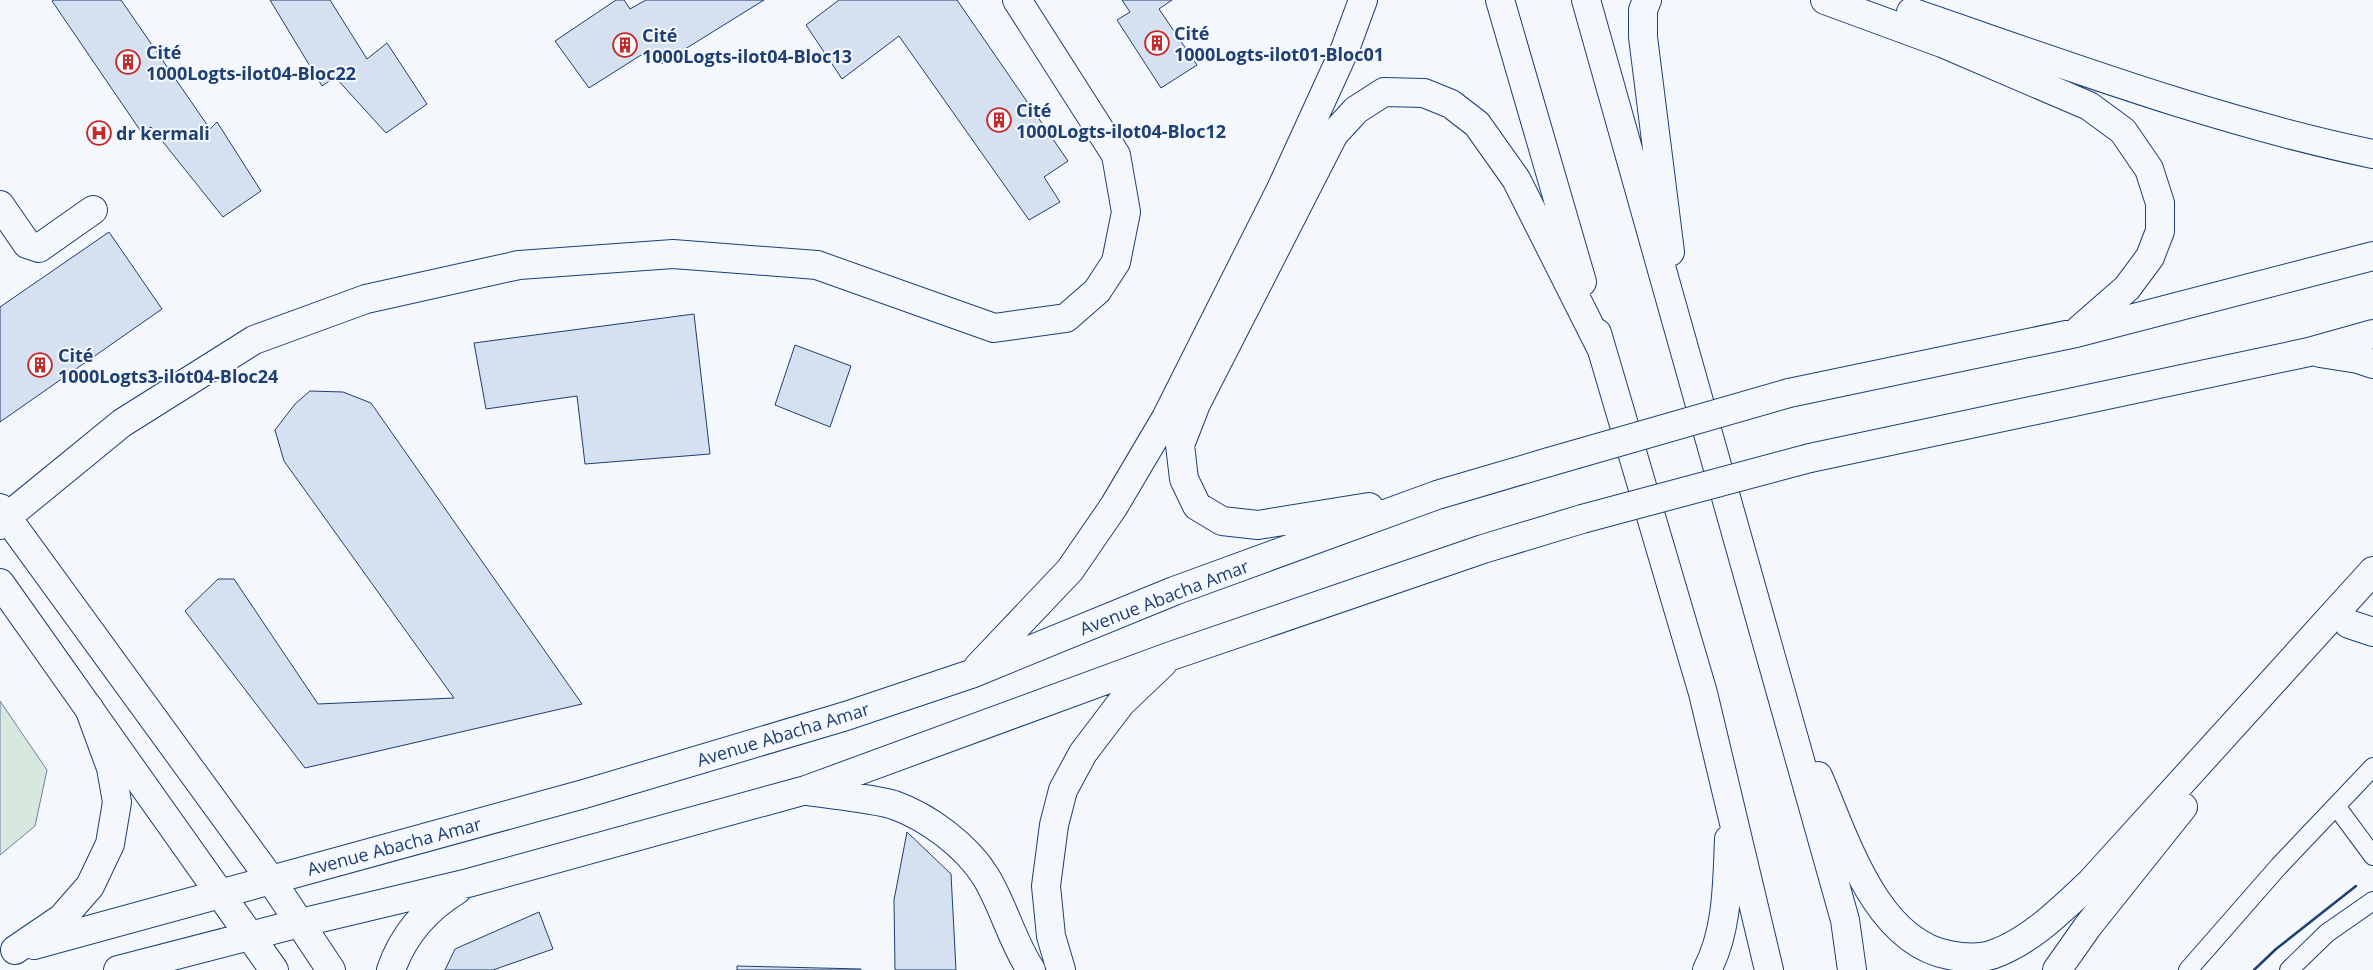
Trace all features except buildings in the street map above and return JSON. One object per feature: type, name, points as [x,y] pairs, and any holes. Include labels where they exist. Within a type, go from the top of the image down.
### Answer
[{"type":"main road","points":[[330,970],[271,880],[2,516],[122,423],[254,340],[366,299],[520,265],[673,254],[817,266],[994,328],[1066,318],[1097,291],[1116,262],[1126,212],[1116,155],[1017,0]]},
{"type":"main road","points":[[971,674],[1070,570],[1114,506],[1166,418],[1285,181],[1345,49],[1363,0]]},
{"type":"main road","points":[[1500,0],[1703,693],[1769,970]]},
{"type":"main road","points":[[1586,0],[1682,348],[1845,920],[1852,970]]},
{"type":"main road","points":[[1647,0],[1644,10],[1642,37],[1682,348]]},
{"type":"main road","points":[[1825,0],[1942,43],[2089,106],[2123,131],[2150,169],[2160,203],[2160,231],[2150,257],[2127,288],[2076,333]]},
{"type":"main road","points":[[1879,0],[2166,99],[2336,146],[2373,154]]},
{"type":"main road","points":[[1437,495],[1258,526],[1222,521],[1198,506],[1184,479],[1180,445],[1196,404],[1334,134],[1356,110],[1384,92],[1424,93],[1451,104],[1477,124],[1516,179],[1602,350]]},
{"type":"main road","points":[[0,205],[27,244],[39,248],[93,210]]},
{"type":"main road","name":"Avenue Abacha Amar","points":[[8,952],[584,794],[846,716],[971,674],[1174,592],[1437,495],[1549,462],[1788,393],[2076,333],[2373,256]]},
{"type":"main road","points":[[118,970],[300,923],[468,883],[806,790],[1171,656],[1484,549],[1582,519],[1810,458],[2309,352],[2373,334]]},
{"type":"main road","points":[[2309,352],[2358,359],[2373,364]]},
{"type":"main road","points":[[1778,687],[1865,882],[1892,923],[1915,942],[1937,953],[1966,959],[1994,954],[2024,938],[2052,919],[2091,882],[2373,571]]},
{"type":"main road","points":[[0,583],[274,970]]},
{"type":"main road","points":[[2057,970],[2088,926],[2167,825],[2361,628],[2373,597]]},
{"type":"main road","points":[[1061,970],[1051,936],[1046,886],[1054,825],[1063,790],[1083,753],[1121,703],[1171,656]]},
{"type":"main road","points":[[8,952],[62,918],[90,886],[110,844],[117,802],[111,768],[89,708]]},
{"type":"main road","points":[[806,790],[893,805],[924,820],[960,847],[985,876],[1007,917],[1019,952],[1031,970]]},
{"type":"main road","points":[[1707,970],[1721,936],[1726,899],[1730,803]]},
{"type":"main road","points":[[391,970],[397,954],[415,925],[439,901],[468,883]]},
{"type":"lane","points":[[2188,970],[2279,866],[2373,767]]},
{"type":"lane","points":[[2336,806],[2373,856]]},
{"type":"lane","points":[[2289,970],[2326,933],[2373,901]]},
{"type":"shaded area","points":[[0,701],[47,770],[35,826],[0,855]]},
{"type":"wall","points":[[2254,970],[2276,949],[2356,886]]},
{"type":"place","name":"Cité 1000Logts-ilot01-Bloc01","points":[[1157,43]]},
{"type":"place","name":"Cité 1000Logts-ilot04-Bloc13","points":[[625,45]]},
{"type":"place","name":"Cité 1000Logts-ilot04-Bloc22","points":[[128,62]]},
{"type":"place","name":"Cité 1000Logts-ilot04-Bloc12","points":[[999,120]]},
{"type":"place","name":"dr kermali","points":[[99,133]]},
{"type":"place","name":"Cité 1000Logts3-ilot04-Bloc24","points":[[40,365]]}]
